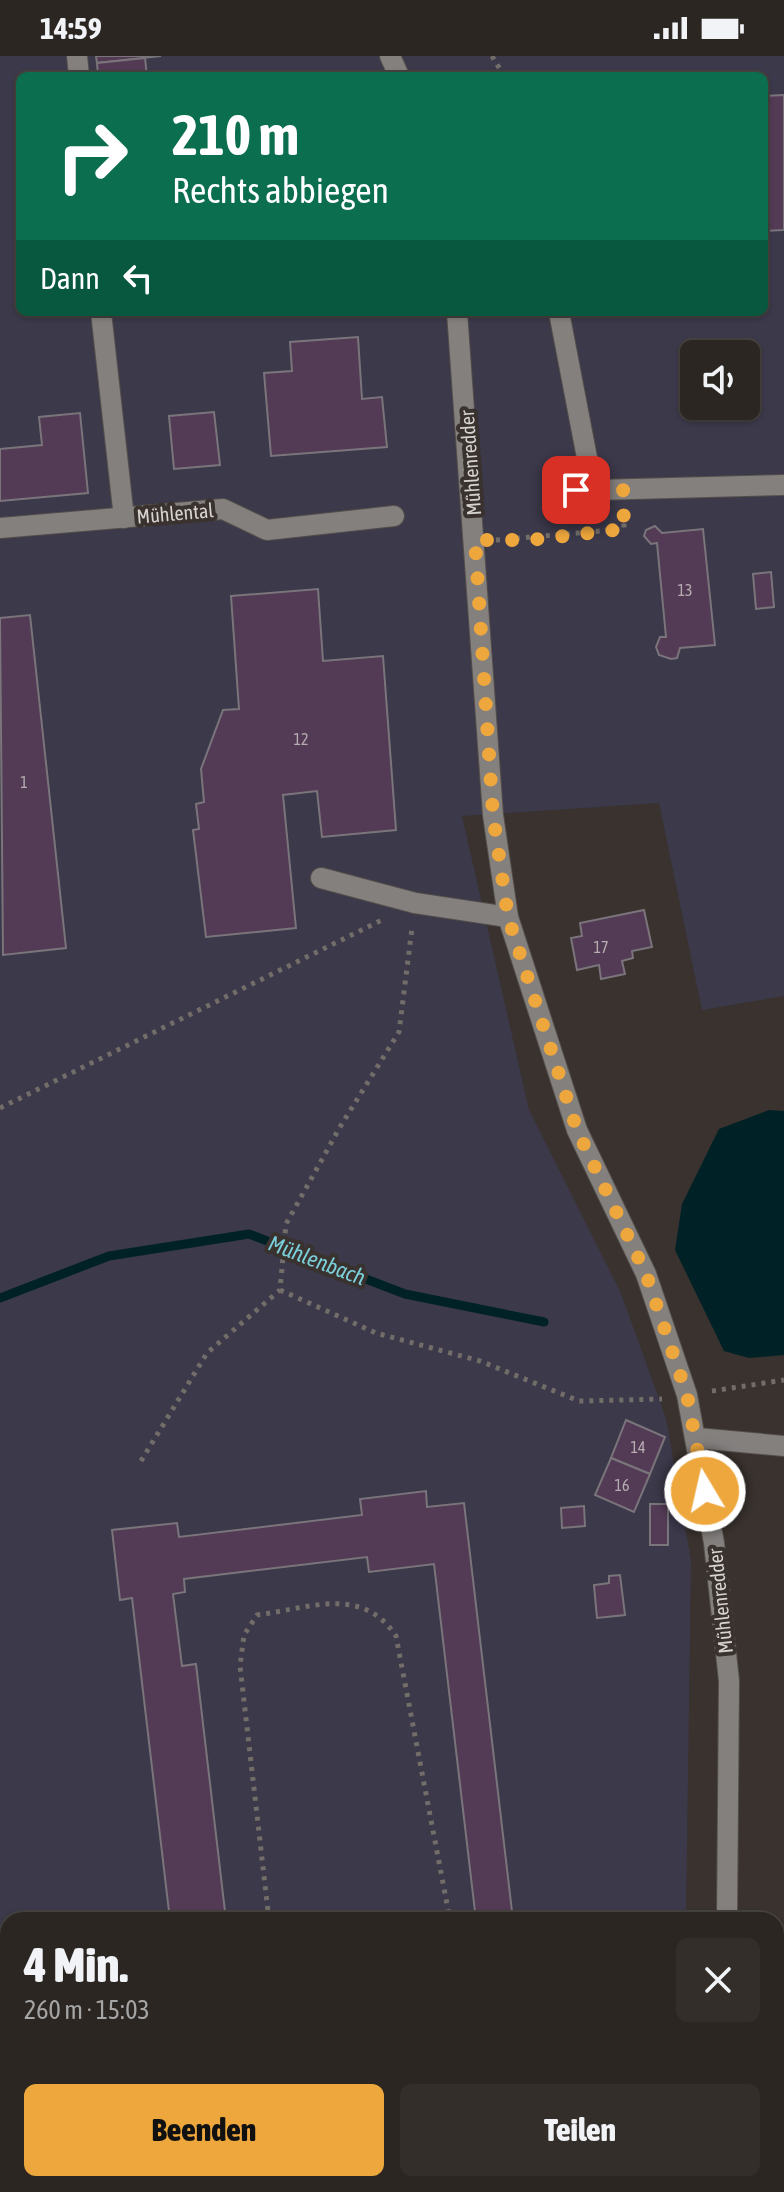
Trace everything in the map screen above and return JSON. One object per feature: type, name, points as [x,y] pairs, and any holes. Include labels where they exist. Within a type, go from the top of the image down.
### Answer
[{"type":"street","points":[[101,316],[124,518]]},
{"type":"street","name":"Mühlenredder","points":[[457,316],[493,815],[508,917],[577,1130],[646,1274],[687,1395],[697,1438],[714,1543],[729,1681],[727,1912]]},
{"type":"street","points":[[560,316],[593,489]]},
{"type":"street","points":[[559,491],[784,485]]},
{"type":"street","name":"Mühlental","points":[[0,528],[223,509],[267,530],[394,516]]},
{"type":"street","points":[[321,878],[415,903],[508,917]]},
{"type":"street","points":[[697,1438],[784,1446]]},
{"type":"path","points":[[475,540],[530,540],[624,529],[623,487]]},
{"type":"path","points":[[0,1108],[415,903]]},
{"type":"path","points":[[141,1461],[207,1353],[280,1290],[286,1224],[340,1127],[399,1032],[415,903]]},
{"type":"path","points":[[280,1290],[376,1333],[480,1361],[579,1401],[650,1400],[784,1380]]},
{"type":"path","points":[[268,1912],[240,1666],[244,1635],[257,1615],[351,1603],[369,1608],[383,1617],[396,1636],[448,1912]]},
{"type":"shaded area","points":[[0,56],[784,56],[784,996],[702,1010],[659,803],[462,816],[529,1110],[620,1291],[666,1418],[691,1560],[686,1912],[0,1912]]},
{"type":"water","points":[[769,1110],[784,1111],[784,1355],[749,1358],[724,1351],[675,1250],[682,1204],[719,1129]]},
{"type":"building","points":[[96,56],[161,56],[97,63]]},
{"type":"building","points":[[145,58],[147,72],[98,72],[97,63]]},
{"type":"building","points":[[784,95],[784,230],[768,231],[768,96]]},
{"type":"building","points":[[358,337],[362,399],[382,397],[387,447],[271,456],[264,373],[292,371],[290,342]]},
{"type":"building","points":[[214,412],[220,465],[174,469],[169,416]]},
{"type":"building","points":[[80,413],[88,493],[0,501],[0,449],[42,445],[39,417]]},
{"type":"building","points":[[655,526],[662,533],[703,529],[715,645],[680,648],[677,658],[671,659],[659,655],[656,647],[660,637],[666,637],[657,543],[651,544],[644,536],[646,530]]},
{"type":"building","points":[[771,572],[774,607],[756,609],[753,574]]},
{"type":"building","points":[[318,589],[323,661],[383,656],[396,830],[322,837],[317,791],[283,795],[296,928],[206,937],[193,830],[199,829],[196,804],[204,802],[201,769],[223,710],[239,709],[231,596]]},
{"type":"building","points":[[30,615],[66,948],[3,955],[0,618]]},
{"type":"building","points":[[644,910],[652,947],[632,951],[633,958],[622,961],[625,974],[601,979],[599,965],[577,970],[571,938],[582,936],[580,923]]},
{"type":"building","points":[[626,1420],[665,1437],[650,1474],[611,1458]]},
{"type":"building","points":[[611,1458],[650,1474],[634,1512],[595,1495]]},
{"type":"building","points":[[426,1491],[427,1507],[464,1503],[512,1912],[475,1912],[434,1564],[369,1572],[367,1557],[184,1579],[185,1592],[173,1594],[182,1666],[196,1664],[225,1912],[169,1912],[132,1598],[120,1600],[112,1530],[177,1523],[179,1537],[362,1515],[360,1499]]},
{"type":"building","points":[[650,1504],[668,1504],[668,1545],[650,1545]]},
{"type":"building","points":[[584,1506],[585,1526],[562,1528],[561,1508]]},
{"type":"building","points":[[620,1575],[625,1615],[597,1618],[594,1585],[609,1583],[609,1576]]},
{"type":"waterway","name":"Mühlenbach","points":[[0,1298],[109,1256],[249,1234],[405,1294],[544,1322]]},
{"type":"route","points":[[576,490],[623,487],[624,529],[530,540],[475,540],[493,815],[508,917],[577,1130],[646,1274],[687,1395],[705,1491]]}]
